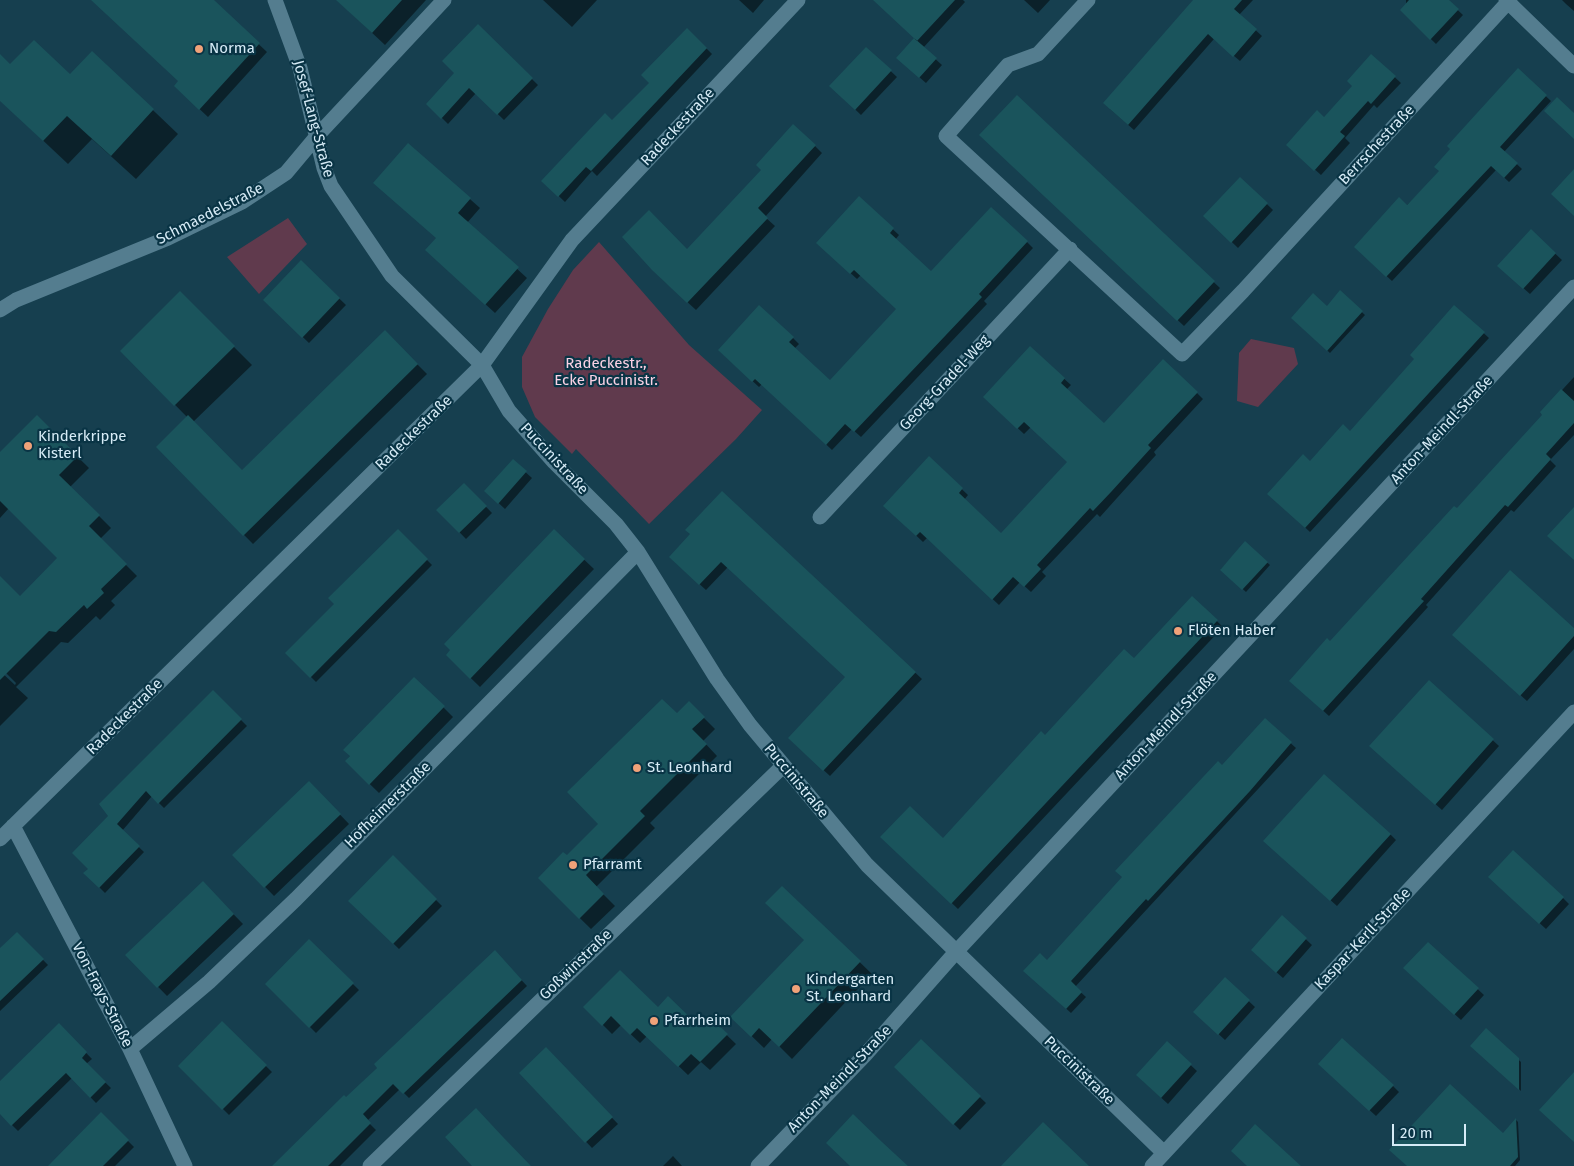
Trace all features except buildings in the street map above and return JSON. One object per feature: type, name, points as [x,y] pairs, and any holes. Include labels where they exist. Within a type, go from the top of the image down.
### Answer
[{"type":"street","name":"Josef-Lang-Straße","points":[[275,0],[300,68],[324,168],[331,186],[392,276],[482,365]]},
{"type":"street","name":"Schmaedelstraße","points":[[0,310],[16,300],[168,238],[242,202],[286,173],[317,136],[444,0]]},
{"type":"street","name":"Radeckestraße","points":[[0,839],[482,365],[572,240],[798,0]]},
{"type":"street","points":[[1070,249],[946,136],[1008,66],[1038,54],[1088,0]]},
{"type":"street","points":[[1508,1],[1574,66]]},
{"type":"street","name":"Berrschestraße","points":[[1070,249],[1182,354],[1243,291],[1508,1]]},
{"type":"street","name":"Georg-Gradel-Weg","points":[[820,517],[1070,249]]},
{"type":"street","name":"Anton-Meindl-Straße","points":[[758,1166],[865,1055],[956,953],[1574,287]]},
{"type":"street","name":"Puccinistraße","points":[[482,365],[509,411],[554,462],[616,524],[638,552],[717,680],[782,766],[867,865],[1164,1154]]},
{"type":"street","name":"Hofheimerstraße","points":[[130,1049],[209,982],[296,898],[638,552]]},
{"type":"street","name":"Kaspar-Kerll-Straße","points":[[1152,1166],[1574,712]]},
{"type":"street","name":"Goßwinstraße","points":[[370,1166],[782,766]]},
{"type":"street","name":"Von-Frays-Straße","points":[[13,826],[130,1049],[185,1166]]},
{"type":"green space","points":[[288,218],[307,244],[259,294],[227,257]]},
{"type":"green space","name":"Radeckestr., Ecke Puccinistr.","points":[[599,242],[689,345],[762,410],[736,439],[649,524],[576,449],[572,454],[535,417],[522,387],[522,357],[548,309],[573,270]]},
{"type":"green space","points":[[1251,339],[1294,348],[1298,364],[1258,407],[1237,401],[1239,353]]},
{"type":"place","name":"Norma","points":[[199,49]]},
{"type":"place","name":"Kinderkrippe Kisterl","points":[[28,446]]},
{"type":"place","name":"Flöten Haber","points":[[1178,631]]},
{"type":"place","name":"St. Leonhard","points":[[637,768]]},
{"type":"place","name":"Pfarramt","points":[[573,865]]},
{"type":"place","name":"Kindergarten St. Leonhard","points":[[796,989]]},
{"type":"place","name":"Pfarrheim","points":[[654,1021]]}]
